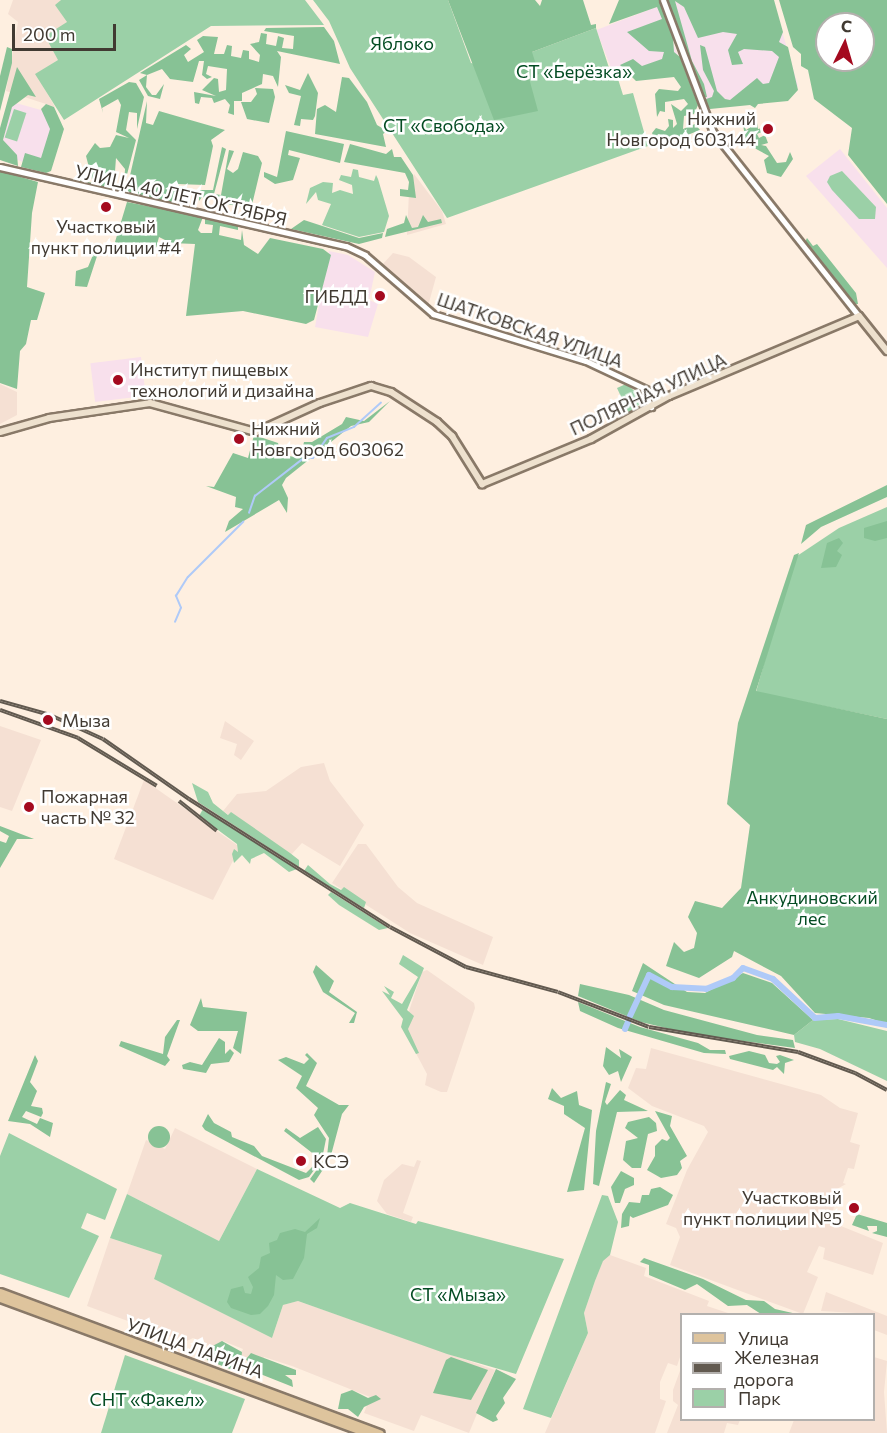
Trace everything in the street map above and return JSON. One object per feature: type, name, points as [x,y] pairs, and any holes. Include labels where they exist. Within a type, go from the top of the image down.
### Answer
[{"type":"main road","points":[[858,316],[887,351]]},
{"type":"main road","name":"ПОЛЯРНАЯ УЛИЦА","points":[[0,432],[49,418],[150,403],[256,432],[320,403],[371,386],[391,392],[438,422],[457,443],[475,478],[482,484],[591,439],[669,396],[858,316]]},
{"type":"main road","name":"УЛИЦА ЛАРИНА","points":[[0,1292],[380,1433]]},
{"type":"main road","name":"УЛИЦА ЛАРИНА","points":[[0,1298],[366,1433]]},
{"type":"street","points":[[663,0],[713,132],[858,316]]},
{"type":"street","name":"УЛИЦА 40 ЛЕТ ОКТЯБРЯ","points":[[0,166],[356,250]]},
{"type":"street","name":"ШАТКОВСКАЯ УЛИЦА","points":[[356,250],[433,314],[586,361],[642,387]]},
{"type":"street","points":[[642,387],[669,396]]},
{"type":"street","points":[[642,387],[651,407]]},
{"type":"shaded area","points":[[13,0],[61,0],[56,5],[67,22],[58,60],[36,74],[55,107],[6,91],[18,22],[8,14]]},
{"type":"shaded area","points":[[668,0],[773,0],[798,86],[786,99],[708,108]]},
{"type":"shaded area","points":[[659,6],[678,55],[615,79],[596,30]]},
{"type":"shaded area","points":[[12,102],[52,113],[47,170],[0,154]]},
{"type":"shaded area","points":[[840,149],[887,208],[887,268],[806,176]]},
{"type":"shaded area","points":[[414,174],[442,211],[446,224],[407,235],[409,192]]},
{"type":"shaded area","points":[[329,251],[348,255],[375,272],[369,300],[378,304],[368,337],[315,327]]},
{"type":"shaded area","points":[[393,253],[409,257],[436,277],[428,306],[382,265]]},
{"type":"shaded area","name":"Институт пищевых технологий и дизайна","points":[[141,357],[146,396],[95,402],[90,363]]},
{"type":"shaded area","points":[[0,384],[17,392],[17,415],[0,424]]},
{"type":"shaded area","points":[[225,721],[254,741],[241,760],[234,755],[237,744],[220,738]]},
{"type":"shaded area","points":[[0,726],[41,740],[12,811],[0,807]]},
{"type":"shaded area","points":[[324,763],[330,781],[364,825],[340,866],[302,843],[290,856],[223,811],[237,794],[266,791],[301,767]]},
{"type":"shaded area","points":[[144,780],[237,845],[238,851],[213,900],[114,859]]},
{"type":"shaded area","points":[[358,844],[366,844],[398,887],[417,903],[493,937],[483,965],[410,933],[332,883]]},
{"type":"shaded area","points":[[427,970],[474,1003],[475,1008],[447,1092],[441,1092],[425,1085],[427,1074],[403,1029],[422,972]]},
{"type":"shaded area","points":[[651,1048],[821,1095],[840,1108],[858,1113],[850,1142],[860,1145],[854,1169],[848,1168],[843,1183],[846,1184],[837,1189],[831,1222],[883,1243],[873,1275],[823,1259],[825,1248],[819,1246],[807,1272],[818,1277],[803,1313],[800,1313],[670,1265],[680,1237],[676,1228],[666,1224],[687,1170],[708,1132],[704,1126],[652,1106],[628,1088],[636,1068],[646,1069]]},
{"type":"shaded area","points":[[175,1128],[257,1169],[219,1241],[127,1194],[146,1140],[165,1149]]},
{"type":"shaded area","points":[[417,1160],[421,1161],[403,1213],[413,1217],[411,1222],[387,1214],[377,1201],[384,1180],[402,1164],[414,1167]]},
{"type":"shaded area","points":[[110,1238],[162,1255],[154,1279],[272,1338],[283,1305],[298,1301],[495,1370],[469,1433],[421,1415],[414,1431],[364,1413],[370,1397],[292,1366],[264,1357],[261,1366],[239,1358],[243,1349],[223,1341],[218,1351],[193,1338],[185,1342],[87,1306]]},
{"type":"shaded area","points":[[610,1255],[646,1268],[644,1276],[709,1301],[707,1306],[728,1313],[680,1313],[680,1357],[677,1366],[668,1363],[660,1382],[660,1399],[666,1401],[655,1433],[545,1433],[588,1333],[584,1313],[603,1260]]},
{"type":"shaded area","points":[[826,1292],[887,1316],[887,1335],[875,1330],[875,1313],[821,1311]]},
{"type":"shaded area","points":[[875,1357],[887,1361],[884,1392],[887,1433],[789,1433],[794,1421],[875,1421]]},
{"type":"shaded area","points":[[680,1371],[680,1421],[740,1421],[738,1425],[727,1423],[724,1433],[667,1433],[678,1405],[673,1401],[673,1390]]},
{"type":"green space","points":[[61,0],[305,0],[324,25],[211,26],[64,120],[35,74],[58,60],[45,36],[67,22],[55,5]]},
{"type":"green space","points":[[313,0],[448,0],[471,63],[529,78],[532,52],[596,28],[613,80],[618,79],[623,95],[633,93],[648,146],[447,218],[350,68],[329,21]]},
{"type":"green space","points":[[448,0],[535,0],[540,6],[542,0],[583,0],[591,25],[596,24],[596,28],[532,52],[539,74],[529,78],[538,111],[494,120]]},
{"type":"green space","points":[[619,0],[660,0],[673,37],[674,52],[680,57],[698,105],[694,114],[684,116],[683,129],[695,124],[700,130],[685,136],[664,139],[659,134],[654,138],[652,133],[656,128],[665,131],[669,126],[668,119],[673,120],[673,128],[677,124],[671,104],[681,111],[688,104],[684,99],[665,102],[665,112],[660,111],[657,117],[655,94],[659,89],[678,91],[681,87],[674,77],[636,81],[620,65],[633,59],[642,66],[662,59],[664,52],[649,51],[627,32],[662,19],[657,7],[609,24]]},
{"type":"green space","points":[[667,0],[774,0],[783,32],[779,42],[788,47],[798,90],[788,101],[758,104],[755,108],[750,105],[710,109],[703,100],[712,97],[714,91],[703,70],[700,45],[705,47],[717,91],[725,99],[730,100],[757,78],[763,84],[769,83],[779,57],[772,51],[744,49],[738,52],[743,64],[732,65],[728,50],[737,34],[723,32],[698,38],[684,7],[675,1],[692,61],[704,84],[707,97],[702,98]]},
{"type":"green space","points":[[779,0],[887,0],[887,204],[848,155],[852,128],[814,99],[808,70],[801,66],[801,54],[793,47]]},
{"type":"green space","points":[[324,27],[334,41],[340,64],[277,51],[281,57],[278,87],[273,76],[263,74],[262,84],[242,93],[242,101],[234,101],[234,115],[228,113],[230,105],[225,99],[214,103],[212,98],[201,97],[199,104],[195,103],[194,92],[216,96],[202,90],[214,78],[218,79],[219,92],[226,90],[227,69],[208,66],[206,74],[212,77],[207,79],[202,75],[204,61],[199,61],[193,82],[170,79],[162,69],[147,75],[140,73],[186,45],[191,49],[184,55],[188,62],[204,52],[197,40],[203,36],[218,37],[214,54],[224,54],[227,45],[232,46],[231,56],[241,58],[243,50],[249,51],[249,59],[259,62],[260,55],[250,44],[259,42],[261,33],[267,34],[266,44],[276,46],[278,36],[284,38],[282,48],[293,49],[294,36],[264,31],[266,28]]},
{"type":"green space","points":[[7,47],[12,49],[12,63],[0,111],[0,76]]},
{"type":"green space","points":[[17,67],[36,97],[28,95],[12,107],[3,140],[17,155],[18,166],[0,160],[0,128]]},
{"type":"green space","points":[[308,73],[318,93],[315,116],[313,120],[301,119],[300,126],[294,125],[301,96],[289,93],[285,85],[300,90]]},
{"type":"green space","points":[[147,75],[146,87],[152,95],[156,95],[164,84],[160,99],[148,96],[139,80]]},
{"type":"green space","points":[[342,77],[349,78],[367,102],[377,125],[387,131],[383,134],[386,147],[315,134],[317,109],[325,105],[336,112]]},
{"type":"green space","points":[[129,82],[136,83],[144,97],[137,129],[137,113],[129,112],[126,130],[136,140],[124,186],[125,169],[116,158],[114,185],[122,188],[113,193],[74,184],[74,179],[93,183],[86,156],[95,143],[100,148],[110,147],[116,135],[129,138],[116,132],[121,105],[118,99],[102,108],[103,113],[99,99]]},
{"type":"green space","points":[[255,88],[273,89],[275,97],[269,123],[247,119],[241,102],[251,102],[257,94]]},
{"type":"green space","points":[[147,101],[146,123],[153,125],[159,111],[225,130],[211,140],[213,146],[205,185],[177,184],[177,207],[126,193]]},
{"type":"green space","points":[[46,104],[54,107],[64,129],[51,171],[46,173],[21,167],[25,153],[41,158],[50,129],[41,109]]},
{"type":"green space","points":[[14,109],[26,113],[17,142],[5,138]]},
{"type":"green space","points":[[742,121],[746,130],[757,123],[758,129],[762,128],[764,131],[757,134],[759,138],[765,135],[768,143],[761,145],[766,146],[777,163],[786,162],[790,152],[793,159],[781,177],[767,173],[764,160],[769,156],[747,144]]},
{"type":"green space","points":[[286,131],[344,144],[340,163],[289,150],[288,155],[300,158],[293,180],[275,184],[264,177],[264,172],[277,177]]},
{"type":"green space","points":[[350,144],[386,154],[392,149],[394,157],[401,157],[413,175],[416,198],[400,196],[400,189],[408,190],[409,182],[405,173],[344,162]]},
{"type":"green space","points":[[222,147],[226,149],[214,194],[221,195],[229,150],[234,151],[227,169],[233,173],[238,169],[243,152],[258,156],[262,163],[251,209],[245,212],[245,207],[226,204],[223,209],[221,201],[202,197],[199,201],[199,190],[213,190]]},
{"type":"green space","points":[[353,169],[358,170],[359,177],[374,181],[376,175],[378,179],[389,216],[384,232],[359,237],[322,225],[331,204],[318,200],[316,192],[306,204],[310,188],[323,182],[333,183],[332,193],[340,190],[353,194],[352,185],[339,180],[341,175],[351,177]]},
{"type":"green space","points":[[0,171],[38,182],[32,213],[27,287],[45,293],[37,320],[31,320],[26,344],[20,351],[17,389],[0,383]]},
{"type":"green space","points":[[842,171],[876,207],[875,219],[859,219],[832,190],[827,182],[830,176]]},
{"type":"green space","points":[[127,202],[203,217],[198,230],[201,233],[212,233],[213,225],[205,224],[205,217],[238,224],[238,230],[220,226],[219,235],[241,240],[242,230],[244,245],[258,254],[270,238],[323,249],[331,255],[314,320],[306,324],[243,311],[186,316],[195,244],[171,243],[159,237],[156,248],[134,244],[124,249],[115,242]]},
{"type":"green space","points":[[406,215],[412,228],[418,227],[423,215],[428,222],[441,219],[442,223],[385,237],[387,229],[404,223]]},
{"type":"green space","points":[[304,220],[359,238],[383,233],[382,238],[359,244],[291,229]]},
{"type":"green space","points":[[807,238],[813,246],[817,244],[856,293],[858,304],[854,304],[805,242]]},
{"type":"green space","points":[[95,250],[99,250],[87,287],[75,286],[76,271],[88,267]]},
{"type":"green space","points":[[626,384],[636,392],[641,403],[629,414],[617,388]]},
{"type":"green space","points":[[390,401],[369,422],[351,426],[286,478],[282,485],[288,498],[287,513],[279,500],[225,532],[229,521],[243,509],[235,507],[236,497],[206,486],[214,487],[233,453],[248,458],[254,435],[278,443],[281,454],[294,457],[301,454],[304,442],[312,442],[342,424],[346,417],[364,421]]},
{"type":"green space","points":[[887,485],[887,497],[821,527],[801,544],[806,525]]},
{"type":"green space","points":[[887,507],[887,719],[756,692],[794,558],[839,528]]},
{"type":"green space","points":[[887,521],[887,538],[875,541],[864,538],[864,528]]},
{"type":"green space","points":[[839,538],[843,543],[837,551],[842,555],[836,567],[821,568],[827,543]]},
{"type":"green space","name":"Анкудиновский лес","points":[[799,553],[756,691],[887,719],[887,1024],[869,1018],[815,1013],[781,976],[734,951],[732,957],[699,978],[666,966],[674,942],[684,952],[694,948],[697,933],[688,917],[695,901],[722,908],[741,888],[750,825],[727,804],[738,723],[794,555]]},
{"type":"green space","points":[[192,783],[208,792],[213,803],[228,815],[231,812],[299,860],[299,867],[198,802]]},
{"type":"green space","points":[[203,809],[297,869],[289,872],[264,853],[251,859],[250,864],[242,855],[234,863],[232,854],[234,849],[238,852],[237,844],[199,816]]},
{"type":"green space","points":[[0,826],[34,839],[17,839],[0,868],[0,841],[6,843],[9,836],[0,831]]},
{"type":"green space","points":[[308,865],[330,884],[341,890],[344,887],[366,902],[364,908],[304,871]]},
{"type":"green space","points":[[331,892],[388,928],[379,930],[339,905],[328,895]]},
{"type":"green space","points":[[403,955],[424,968],[407,1010],[414,1016],[408,1029],[419,1053],[416,1054],[401,1027],[403,1019],[382,991],[390,995],[384,986],[394,992],[391,998],[402,1004],[418,977],[399,964]]},
{"type":"green space","points":[[643,963],[687,992],[705,993],[743,973],[772,983],[813,1020],[794,1035],[664,1005],[632,991]]},
{"type":"green space","points":[[316,965],[334,981],[329,992],[357,1012],[354,1023],[349,1023],[355,1013],[323,992],[313,972]]},
{"type":"green space","points":[[580,984],[629,995],[664,1010],[757,1035],[793,1040],[795,1048],[691,1034],[641,1022],[578,996]]},
{"type":"green space","points":[[201,998],[203,1007],[247,1012],[241,1054],[233,1048],[238,1031],[198,1031],[190,1025]]},
{"type":"green space","points":[[578,1002],[640,1027],[698,1043],[710,1050],[725,1050],[726,1054],[704,1053],[618,1028],[580,1011]]},
{"type":"green space","points":[[838,1019],[887,1031],[887,1081],[820,1049],[795,1042],[794,1035],[813,1020]]},
{"type":"green space","points":[[177,1020],[180,1020],[167,1056],[170,1060],[165,1066],[119,1046],[121,1041],[163,1054],[165,1037]]},
{"type":"green space","points":[[219,1038],[225,1042],[225,1054],[230,1049],[234,1053],[229,1062],[211,1064],[206,1073],[183,1069],[182,1065],[190,1062],[202,1065]]},
{"type":"green space","points":[[606,1047],[621,1058],[619,1049],[632,1057],[621,1082],[618,1071],[609,1075],[603,1066]]},
{"type":"green space","points":[[749,1051],[765,1055],[769,1063],[780,1062],[776,1056],[780,1055],[794,1060],[785,1063],[784,1074],[777,1067],[773,1070],[730,1059],[729,1056]]},
{"type":"green space","points":[[307,1053],[317,1063],[306,1086],[339,1105],[349,1105],[342,1114],[330,1159],[314,1183],[310,1179],[327,1156],[329,1138],[314,1115],[318,1108],[296,1088],[302,1076],[278,1060],[286,1057],[304,1064],[309,1059],[305,1055]]},
{"type":"green space","points":[[35,1055],[38,1061],[30,1082],[37,1091],[31,1106],[42,1108],[43,1113],[41,1117],[26,1111],[22,1117],[37,1124],[40,1118],[53,1123],[50,1137],[30,1124],[8,1121]]},
{"type":"green space","points":[[606,1082],[611,1084],[605,1102],[607,1105],[620,1090],[626,1095],[624,1100],[648,1111],[617,1112],[599,1186],[593,1184],[596,1131]]},
{"type":"green space","points":[[552,1088],[561,1098],[577,1091],[579,1105],[592,1110],[584,1190],[567,1192],[585,1128],[564,1114],[564,1106],[548,1099]]},
{"type":"green space","points":[[655,1111],[672,1116],[670,1126],[687,1156],[680,1161],[682,1168],[677,1175],[661,1178],[647,1170],[655,1156],[655,1146],[662,1139],[667,1141],[670,1138]]},
{"type":"green space","points":[[208,1114],[214,1123],[231,1132],[232,1137],[254,1146],[262,1156],[306,1173],[320,1159],[284,1131],[286,1128],[300,1138],[318,1127],[326,1139],[322,1159],[309,1177],[299,1180],[205,1130],[202,1126]]},
{"type":"green space","points":[[649,1117],[656,1123],[657,1131],[648,1134],[641,1168],[632,1168],[623,1160],[626,1141],[638,1138],[625,1128],[628,1122]]},
{"type":"green space","points":[[159,1126],[167,1129],[170,1137],[167,1145],[159,1148],[151,1145],[148,1137],[151,1129]]},
{"type":"green space","points":[[9,1133],[117,1189],[105,1220],[87,1213],[81,1228],[99,1236],[69,1298],[0,1274],[0,1156]]},
{"type":"green space","name":"СТ «Мыза»","points":[[257,1169],[340,1208],[350,1203],[416,1224],[418,1221],[564,1259],[516,1374],[447,1354],[298,1301],[283,1305],[272,1338],[154,1279],[162,1255],[110,1238],[127,1194],[219,1241]]},
{"type":"green space","points":[[621,1171],[634,1178],[634,1185],[625,1189],[620,1203],[615,1203],[611,1187]]},
{"type":"green space","points":[[660,1187],[673,1195],[668,1205],[633,1218],[630,1216],[629,1226],[621,1228],[622,1214],[629,1202],[640,1203],[642,1195],[649,1195],[651,1189]]},
{"type":"green space","points":[[602,1195],[608,1196],[618,1222],[610,1255],[603,1261],[584,1313],[588,1333],[551,1418],[523,1409]]},
{"type":"green space","points":[[857,1214],[887,1223],[887,1237],[872,1233],[877,1231],[877,1226],[867,1226],[869,1231],[852,1225]]},
{"type":"green space","points":[[320,1218],[317,1228],[307,1234],[304,1258],[293,1279],[283,1280],[276,1275],[274,1295],[268,1306],[260,1314],[251,1315],[231,1308],[227,1302],[231,1289],[243,1286],[245,1293],[251,1294],[253,1287],[248,1277],[259,1268],[261,1257],[270,1253],[269,1243],[277,1240],[280,1233],[295,1229],[305,1232]]},
{"type":"green space","points":[[644,1258],[703,1279],[746,1300],[764,1301],[775,1309],[793,1313],[759,1313],[747,1305],[728,1306],[697,1284],[685,1290],[649,1275],[649,1265],[640,1262]]},
{"type":"green space","points":[[222,1341],[242,1352],[240,1373],[207,1360],[205,1350]]},
{"type":"green space","points":[[251,1353],[296,1370],[296,1375],[285,1375],[292,1380],[293,1387],[253,1371],[246,1359]]},
{"type":"green space","name":"СНТ «Факел»","points":[[125,1355],[245,1399],[232,1433],[101,1433]]},
{"type":"green space","points":[[451,1357],[488,1370],[471,1400],[433,1393],[446,1360]]},
{"type":"green space","points":[[496,1369],[516,1379],[503,1398],[505,1403],[496,1416],[498,1420],[493,1422],[476,1413]]},
{"type":"green space","points":[[352,1390],[368,1398],[376,1395],[381,1399],[364,1407],[358,1417],[348,1409],[338,1409],[341,1394]]},
{"type":"waterway","points":[[249,513],[255,496],[304,458],[313,458],[327,438],[354,427],[381,403]]},
{"type":"waterway","points":[[175,622],[181,608],[176,596],[188,577],[243,522]]},
{"type":"waterway","points":[[630,1016],[649,975],[672,987],[706,989],[733,978],[743,968],[773,979],[815,1018],[838,1016],[887,1025]]},
{"type":"waterway","points":[[625,1029],[628,1022]]},
{"type":"railway","points":[[0,701],[50,715],[103,739],[189,799],[390,927],[466,967],[558,992],[649,1027],[798,1052],[855,1073],[887,1090]]},
{"type":"railway","points":[[0,710],[78,738],[157,786]]},
{"type":"railway","points":[[179,801],[217,831]]},
{"type":"place","name":"Нижний Новгород 603144","points":[[768,129]]},
{"type":"place","name":"Участковый пункт полиции #4","points":[[106,207]]},
{"type":"place","name":"ГИБДД","points":[[380,296]]},
{"type":"place","name":"Институт пищевых технологий и дизайна","points":[[118,380]]},
{"type":"place","name":"Нижний Новгород 603062","points":[[239,439]]},
{"type":"place","name":"Мыза","points":[[48,720]]},
{"type":"place","name":"Пожарная часть № 32","points":[[29,807]]},
{"type":"place","name":"КСЭ","points":[[301,1161]]},
{"type":"place","name":"Участковый пункт полиции №5","points":[[854,1208]]},
{"type":"park label","name":"Яблоко","points":[[402,43]]},
{"type":"park label","name":"СТ «Берёзка»","points":[[574,71]]},
{"type":"park label","name":"СТ «Свобода»","points":[[444,125]]}]
